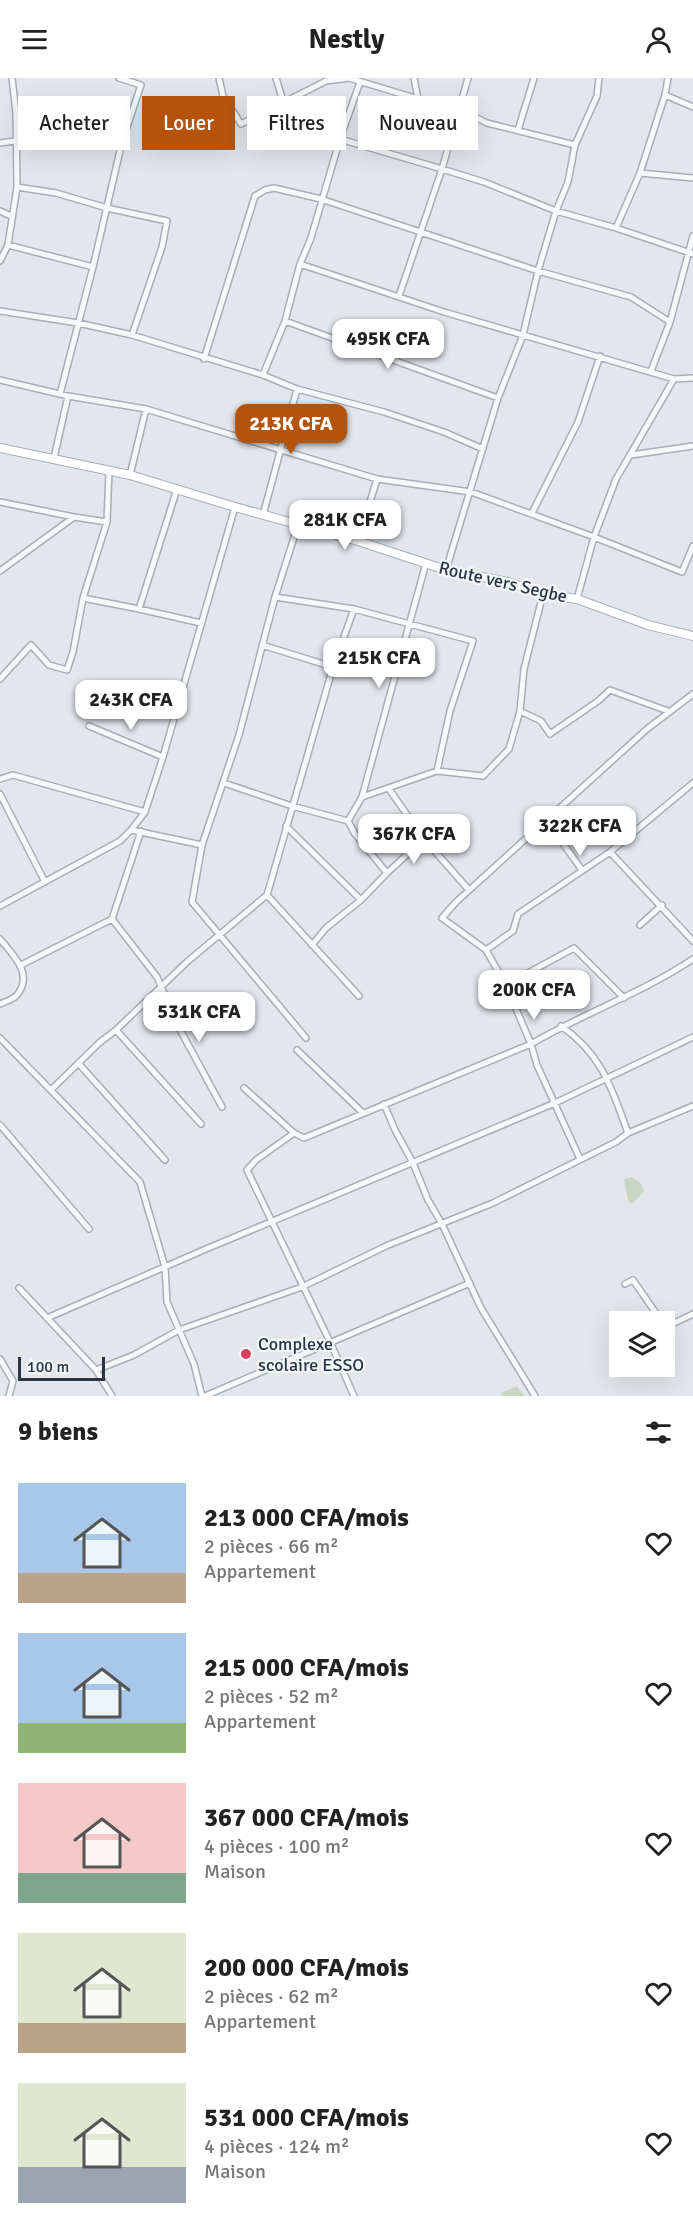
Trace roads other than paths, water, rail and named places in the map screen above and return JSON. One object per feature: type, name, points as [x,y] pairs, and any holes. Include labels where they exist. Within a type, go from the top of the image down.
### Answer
[{"type":"main road","name":"Route vers Segbe","points":[[0,448],[130,475],[358,541],[446,570],[508,582],[543,594],[577,599],[648,625],[693,636]]},
{"type":"street","points":[[0,261],[8,245],[17,187],[16,113],[12,78]]},
{"type":"street","points":[[119,78],[142,81],[130,118]]},
{"type":"street","points":[[219,78],[223,96],[241,124],[247,121]]},
{"type":"street","points":[[276,78],[282,96]]},
{"type":"street","points":[[298,96],[326,81],[349,78],[408,96]]},
{"type":"street","points":[[414,78],[417,96]]},
{"type":"street","points":[[464,96],[468,78]]},
{"type":"street","points":[[518,130],[534,78]]},
{"type":"street","points":[[446,570],[498,398],[523,335],[538,271],[556,211],[568,182],[575,145],[597,96],[599,78]]},
{"type":"street","points":[[616,228],[640,173],[665,95],[668,78]]},
{"type":"street","points":[[346,122],[360,82]]},
{"type":"street","points":[[665,95],[693,108]]},
{"type":"street","points":[[478,118],[487,123],[575,145]]},
{"type":"street","points":[[0,143],[15,141],[18,138]]},
{"type":"street","points":[[346,141],[484,182],[556,211],[690,253]]},
{"type":"street","points":[[60,394],[120,150]]},
{"type":"street","points":[[263,375],[285,321],[300,264],[311,238],[337,150]]},
{"type":"street","points":[[399,296],[448,150]]},
{"type":"street","points":[[640,173],[693,178]]},
{"type":"street","points":[[17,187],[56,193],[107,208],[167,221],[162,247],[132,335]]},
{"type":"street","points":[[204,359],[255,196],[274,188],[321,199],[538,271],[631,297],[670,322]]},
{"type":"street","points":[[0,211],[11,216]]},
{"type":"street","points":[[651,371],[670,322],[693,236]]},
{"type":"street","points":[[8,245],[93,267]]},
{"type":"street","points":[[300,264],[523,335],[674,379],[693,378]]},
{"type":"street","points":[[0,311],[78,323],[132,335],[204,359],[263,375],[297,388],[384,412],[483,448]]},
{"type":"street","points":[[285,321],[498,398]]},
{"type":"street","points":[[532,513],[578,422],[600,356]]},
{"type":"street","points":[[577,599],[594,537],[616,479],[674,379]]},
{"type":"street","points":[[0,380],[68,396],[146,409],[377,479],[471,492],[532,513],[682,572],[693,546]]},
{"type":"street","points":[[263,515],[297,388]]},
{"type":"street","points":[[54,458],[68,396]]},
{"type":"street","points":[[130,475],[146,409]]},
{"type":"street","points":[[631,456],[693,446]]},
{"type":"street","points":[[0,679],[31,645],[49,665],[67,670],[73,652],[83,598],[106,522],[109,471]]},
{"type":"street","points":[[358,541],[377,479]]},
{"type":"street","points":[[139,609],[177,489]]},
{"type":"street","points":[[0,502],[106,522]]},
{"type":"street","points":[[0,906],[120,841],[145,812],[163,758],[235,507]]},
{"type":"street","points":[[0,571],[74,517]]},
{"type":"street","points":[[298,525],[275,597],[247,706],[224,783],[202,845],[192,902],[306,1038]]},
{"type":"street","points":[[348,821],[362,797],[426,563]]},
{"type":"street","points":[[362,797],[437,771],[483,776],[509,750],[520,711],[524,669],[543,594]]},
{"type":"street","points":[[275,597],[354,609],[473,641],[450,711],[437,771]]},
{"type":"street","points":[[83,598],[201,623]]},
{"type":"street","points":[[52,1089],[160,987],[267,895],[333,667],[354,609]]},
{"type":"street","points":[[262,645],[333,667]]},
{"type":"street","points":[[520,711],[541,721],[550,735],[610,690],[668,711]]},
{"type":"street","points":[[579,1159],[537,1065],[531,1044],[506,985],[486,950],[442,918],[546,820],[668,711],[693,694]]},
{"type":"street","points":[[89,726],[163,758]]},
{"type":"street","points":[[0,779],[13,775],[145,812]]},
{"type":"street","points":[[224,783],[292,806],[348,821],[355,834],[387,873]]},
{"type":"street","points":[[486,950],[513,931],[518,914],[610,852],[693,783]]},
{"type":"street","points":[[389,789],[424,839],[469,891]]},
{"type":"street","points":[[0,794],[45,882]]},
{"type":"street","points":[[546,820],[582,870]]},
{"type":"street","points":[[286,826],[362,900]]},
{"type":"street","points":[[131,830],[202,845]]},
{"type":"street","points":[[21,965],[112,919],[141,831]]},
{"type":"street","points":[[312,945],[326,928],[362,900],[424,839]]},
{"type":"street","points":[[610,852],[693,941]]},
{"type":"street","points":[[267,895],[359,996]]},
{"type":"street","points":[[640,925],[662,906]]},
{"type":"street","points":[[112,919],[157,976],[160,987],[201,1072],[222,1107]]},
{"type":"street","points":[[0,939],[21,965],[24,980],[17,996],[0,1004]]},
{"type":"street","points":[[506,985],[574,948],[624,998]]},
{"type":"street","points":[[244,1088],[294,1133],[304,1138],[531,1044],[561,1026],[624,998],[693,959]]},
{"type":"street","points":[[561,1026],[587,1047],[608,1077],[628,1133]]},
{"type":"street","points":[[116,1030],[201,1124]]},
{"type":"street","points":[[47,1318],[555,1103],[693,1037]]},
{"type":"street","points":[[0,1038],[140,1182],[165,1267],[167,1302],[194,1364],[204,1396],[470,1283]]},
{"type":"street","points":[[297,1050],[363,1113]]},
{"type":"street","points":[[79,1064],[165,1160]]},
{"type":"street","points":[[384,1104],[481,1308],[535,1396]]},
{"type":"street","points":[[96,1370],[134,1355],[179,1330],[302,1287],[386,1246],[493,1203],[616,1142],[628,1133],[693,1106]]},
{"type":"street","points":[[0,1125],[89,1229]]},
{"type":"street","points":[[294,1133],[256,1160],[247,1170],[354,1396]]},
{"type":"street","points":[[625,1284],[633,1280],[654,1311]]},
{"type":"street","points":[[19,1288],[96,1370],[112,1396]]},
{"type":"street","points":[[675,1321],[693,1314]]},
{"type":"street","points":[[0,1359],[13,1381],[9,1396]]},
{"type":"place","name":"Complexe scolaire ESSO","points":[[246,1354]]}]
